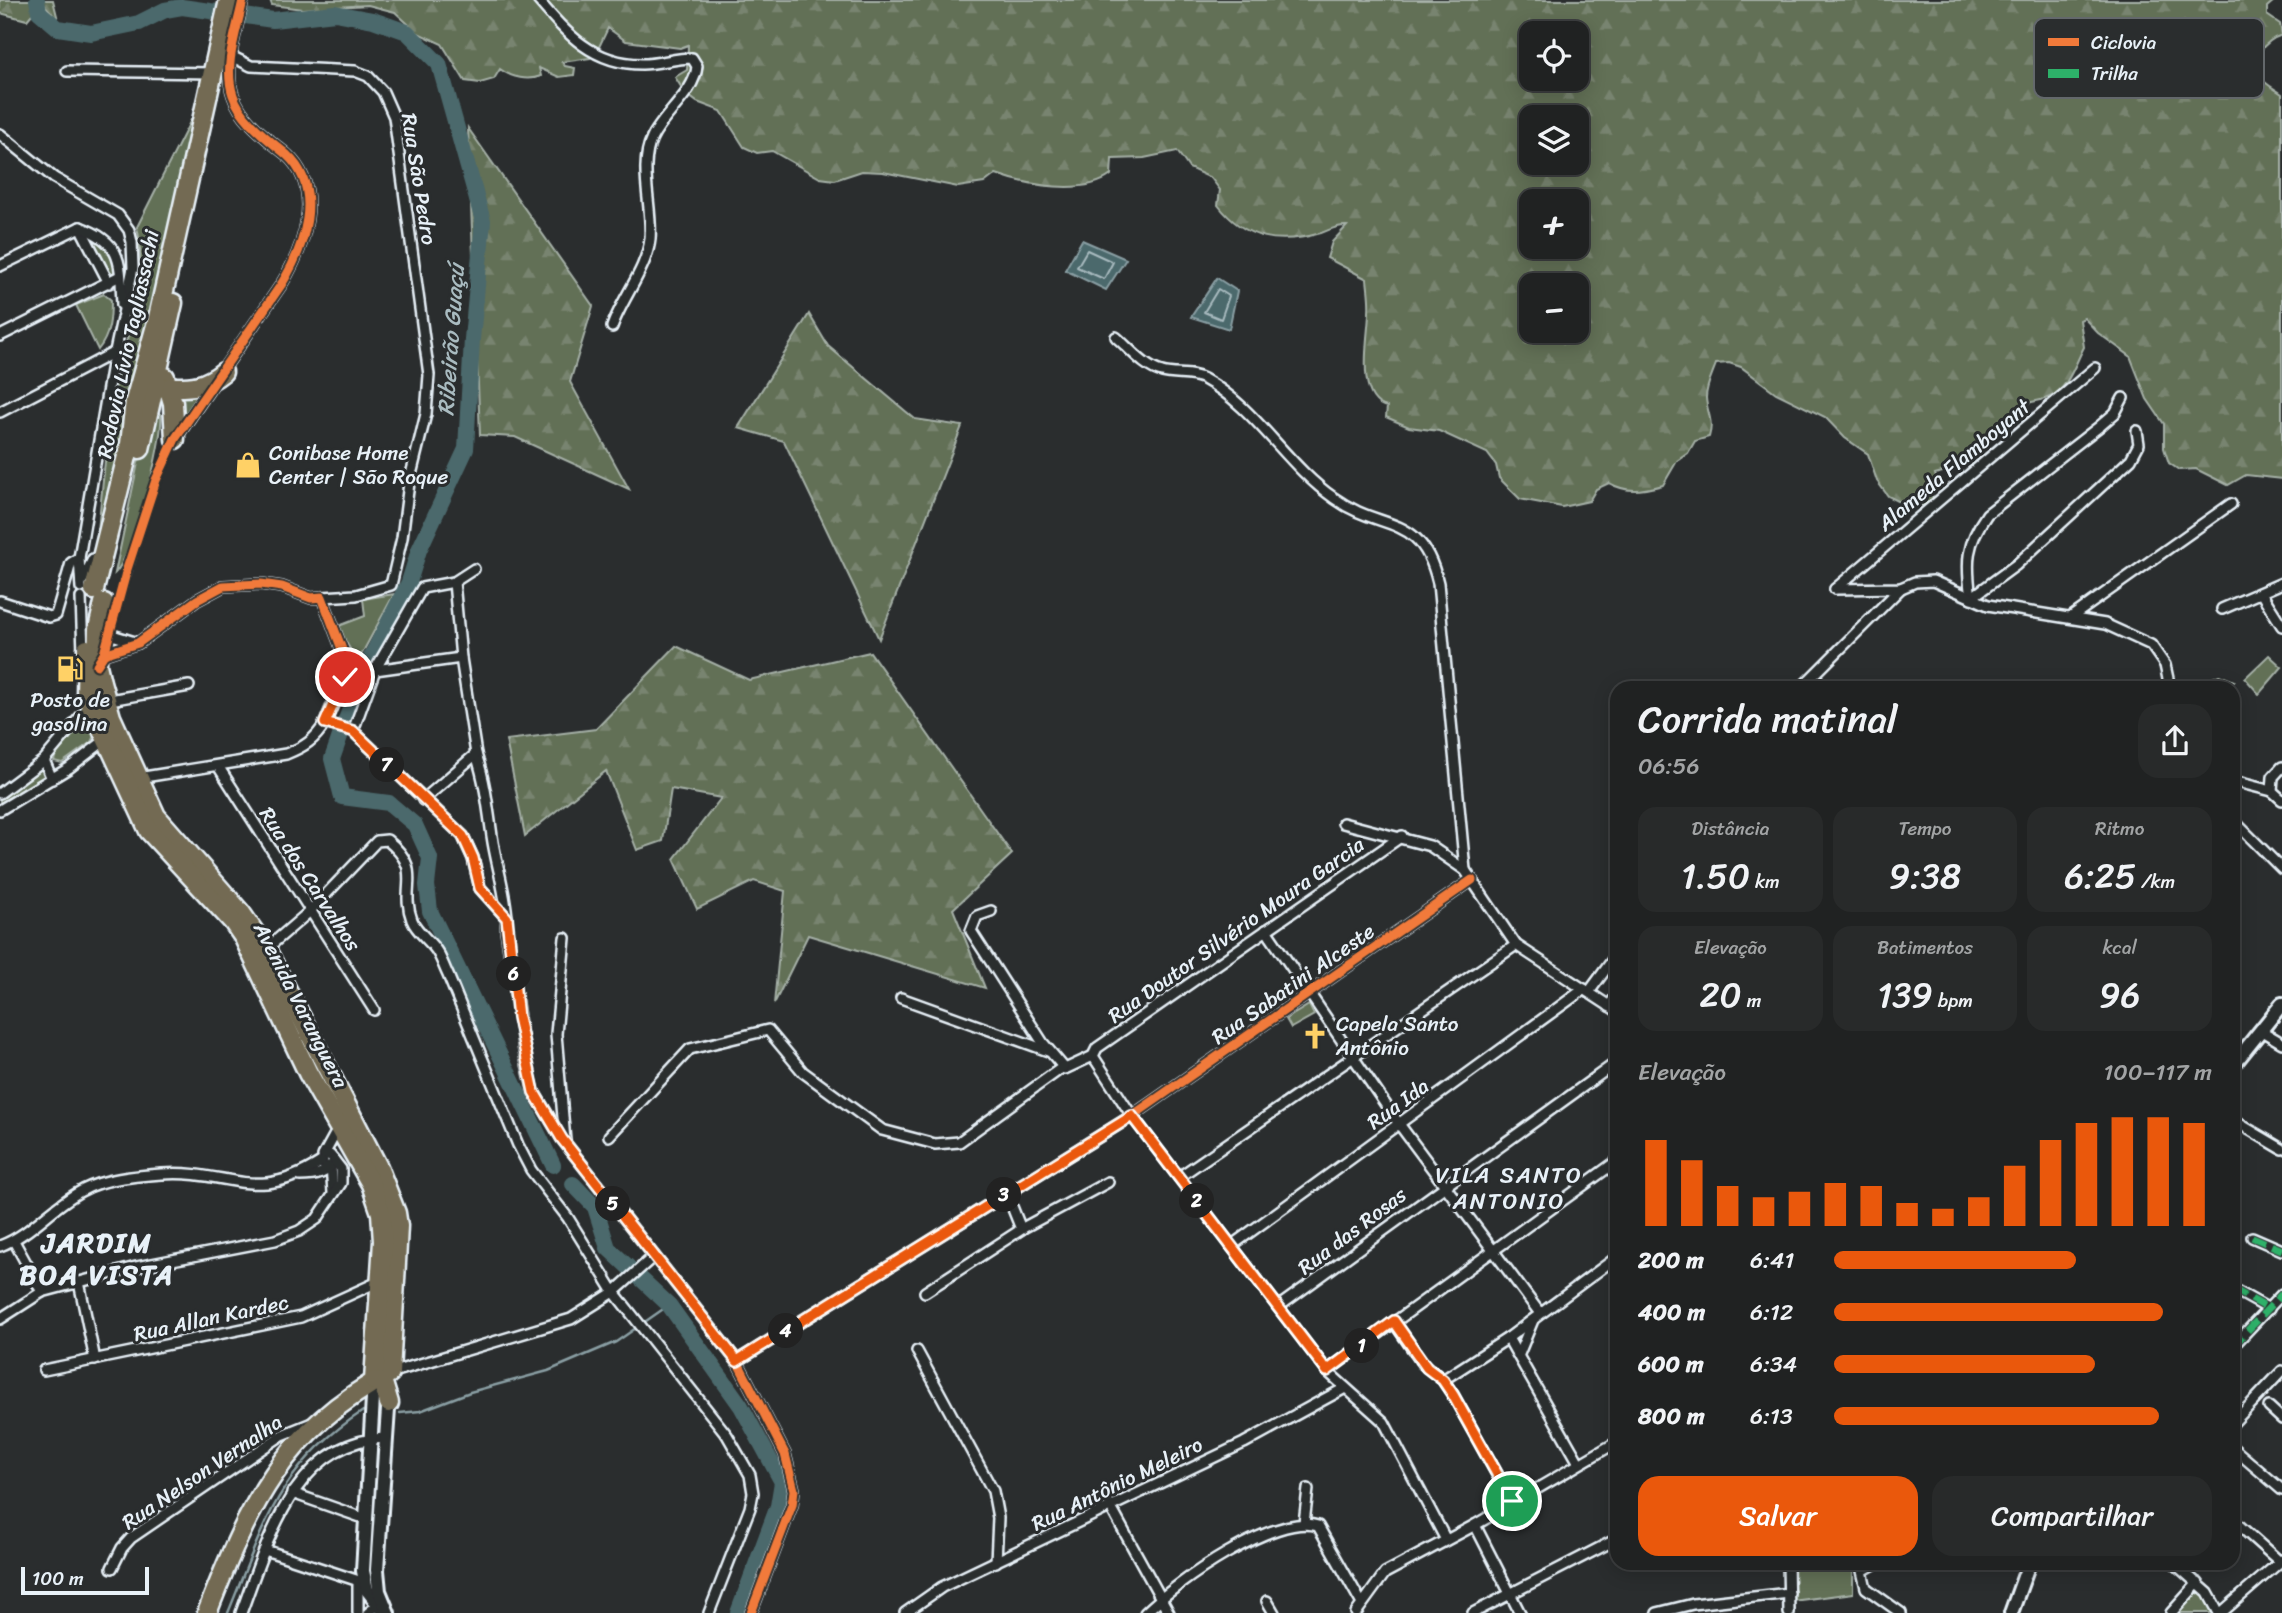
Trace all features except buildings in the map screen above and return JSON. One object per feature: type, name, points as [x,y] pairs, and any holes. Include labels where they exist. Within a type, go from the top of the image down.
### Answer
[{"type":"highway","name":"Rodovia Lívio Tagliassachi","points":[[91,594],[130,444],[135,401],[157,322],[194,144],[213,73],[228,38],[229,0]]},
{"type":"highway","name":"Rodovia Lívio Tagliassachi","points":[[91,594],[160,387],[162,359],[201,146],[205,108]]},
{"type":"highway","points":[[135,401],[141,392],[160,387],[190,389],[202,386],[223,372]]},
{"type":"highway","points":[[160,387],[173,403],[175,439]]},
{"type":"highway","name":"Avenida Varanguera","points":[[91,594],[86,695],[98,703]]},
{"type":"highway","name":"Avenida Varanguera","points":[[91,594],[98,629],[98,703],[149,831],[261,953]]},
{"type":"highway","name":"Avenida Varanguera","points":[[112,736],[165,829],[241,913],[349,1129],[381,1213],[383,1241],[374,1381]]},
{"type":"highway","name":"Avenida Varanguera","points":[[349,1129],[378,1167],[398,1222],[390,1373]]},
{"type":"highway","points":[[207,1613],[227,1562],[260,1492],[286,1455],[323,1419],[374,1381],[390,1373]]},
{"type":"highway","points":[[374,1381],[383,1383],[381,1402]]},
{"type":"main road","points":[[2240,1056],[2282,1004]]},
{"type":"main road","points":[[379,1604],[361,1582],[370,1438],[390,1373]]},
{"type":"main road","points":[[379,1604],[377,1570],[386,1438],[381,1402]]},
{"type":"main road","points":[[2011,1613],[2026,1570]]},
{"type":"street","points":[[175,439],[223,372],[293,265],[302,244],[308,210],[303,184],[290,158],[247,117],[233,98],[229,80],[231,56],[228,38],[243,0]]},
{"type":"street","points":[[538,0],[581,47],[599,57],[641,64],[692,58],[697,66],[672,112],[652,138],[647,160],[650,239],[647,253],[612,327]]},
{"type":"street","name":"Rua São Pedro","points":[[231,56],[251,66],[355,71],[368,76],[383,92],[394,117],[429,374],[426,414],[408,483],[402,538],[391,585],[356,595],[322,597]]},
{"type":"street","points":[[67,71],[213,73]]},
{"type":"street","points":[[0,134],[54,178],[118,215],[129,230],[133,268],[115,352],[79,558],[91,594]]},
{"type":"street","points":[[80,227],[110,242],[117,254],[122,321]]},
{"type":"street","points":[[0,266],[80,227]]},
{"type":"street","points":[[80,227],[109,283]]},
{"type":"street","points":[[0,335],[120,276]]},
{"type":"street","points":[[1116,337],[1151,368],[1205,380],[1264,429],[1336,500],[1404,528],[1423,542],[1433,561],[1438,583],[1465,870]]},
{"type":"street","points":[[0,410],[115,352]]},
{"type":"street","name":"Alameda Flamboyant","points":[[1901,588],[1835,589],[2095,368]]},
{"type":"street","points":[[1971,598],[1968,554],[1974,533],[1987,514],[2100,426],[2115,413],[2123,398]]},
{"type":"street","points":[[1971,598],[2016,565],[2131,459],[2138,444],[2137,431]]},
{"type":"street","points":[[2070,618],[2231,504]]},
{"type":"street","points":[[0,601],[49,617],[56,615],[71,563],[79,558],[98,560]]},
{"type":"street","points":[[345,728],[369,668],[422,588],[454,582],[474,569]]},
{"type":"street","points":[[1808,681],[1901,588],[1915,582],[1933,581],[1971,598],[2009,610],[2105,624],[2151,645],[2165,665],[2168,681]]},
{"type":"street","points":[[454,582],[461,658],[476,754],[484,777],[492,835],[505,887],[508,946],[513,964],[520,1028],[534,1092],[565,1143],[737,1361],[785,1454],[794,1490],[792,1504],[751,1613]]},
{"type":"street","points":[[2222,610],[2282,583]]},
{"type":"street","points":[[104,654],[138,643],[197,600],[223,586],[261,584],[282,587],[311,598],[322,597],[348,665],[325,723],[317,737],[305,747],[286,754],[138,778]]},
{"type":"street","points":[[2261,593],[2282,626]]},
{"type":"street","points":[[109,634],[138,643]]},
{"type":"street","points":[[348,665],[369,668],[461,658]]},
{"type":"street","points":[[0,793],[44,760],[98,703],[189,685]]},
{"type":"street","points":[[325,723],[345,728],[463,836],[473,858],[480,888],[507,918]]},
{"type":"street","points":[[0,810],[52,779],[112,736]]},
{"type":"street","points":[[423,800],[476,754]]},
{"type":"street","points":[[44,760],[52,779]]},
{"type":"street","name":"Rua dos Carvalhos","points":[[218,766],[374,1010]]},
{"type":"street","points":[[2272,791],[2273,777],[2282,767]]},
{"type":"street","points":[[2240,783],[2272,791],[2282,800]]},
{"type":"street","points":[[1343,823],[1402,836],[1430,846],[1465,870],[1516,945],[1610,1006]]},
{"type":"street","points":[[2240,827],[2282,869]]},
{"type":"street","name":"Rua Doutor Silvério Moura Garcia","points":[[1093,1056],[1097,1048],[1402,836]]},
{"type":"street","points":[[261,953],[309,912],[377,841],[387,840],[398,849],[410,869],[411,879],[407,895],[412,921],[436,950],[448,975],[518,1145],[531,1170],[568,1218],[614,1292],[727,1435],[750,1475],[753,1493],[750,1508],[709,1613]]},
{"type":"street","name":"Rua Sabatini Alceste","points":[[737,1361],[1132,1116],[1472,880]]},
{"type":"street","points":[[991,911],[977,916],[971,931],[1063,1067]]},
{"type":"street","points":[[1266,930],[1399,1124],[1536,1315]]},
{"type":"street","points":[[565,938],[556,1034],[565,1143]]},
{"type":"street","points":[[1179,1177],[1356,1058],[1516,945]]},
{"type":"street","name":"Rua Ida","points":[[1231,1246],[1586,991],[1610,962]]},
{"type":"street","points":[[901,998],[1050,1051]]},
{"type":"street","points":[[609,1136],[690,1049],[768,1030],[803,1072],[882,1130],[935,1144],[959,1142],[1063,1067],[1093,1056],[1132,1116],[1327,1371],[1384,1422],[1446,1541]]},
{"type":"street","points":[[2260,1030],[2282,1043]]},
{"type":"street","name":"Rua das Rosas","points":[[1278,1307],[1444,1184],[1610,1067]]},
{"type":"street","points":[[2240,1124],[2282,1149]]},
{"type":"street","points":[[0,1246],[14,1241],[84,1189],[101,1183],[172,1173],[265,1185],[299,1176],[329,1161],[349,1129]]},
{"type":"street","points":[[329,1161],[349,1129]]},
{"type":"street","points":[[0,1319],[42,1292],[136,1267],[275,1240],[299,1231],[317,1219],[342,1176],[329,1161]]},
{"type":"street","points":[[1327,1371],[1610,1166]]},
{"type":"street","points":[[925,1292],[1022,1228],[1108,1182]]},
{"type":"street","points":[[1007,1194],[1022,1228]]},
{"type":"street","points":[[2252,1237],[2282,1250]]},
{"type":"street","points":[[14,1241],[42,1292]]},
{"type":"street","points":[[390,1373],[572,1319],[614,1292],[654,1256]]},
{"type":"street","points":[[1443,1380],[1508,1338],[1610,1262]]},
{"type":"street","name":"Rua Allan Kardec","points":[[44,1370],[301,1317],[380,1281]]},
{"type":"street","points":[[79,1282],[95,1360]]},
{"type":"street","points":[[2240,1293],[2269,1309]]},
{"type":"street","points":[[2240,1339],[2282,1294]]},
{"type":"street","points":[[1519,1354],[1536,1315]]},
{"type":"street","points":[[1394,1321],[1427,1368],[1443,1380],[1512,1501]]},
{"type":"street","points":[[1508,1338],[1579,1463]]},
{"type":"street","points":[[917,1350],[993,1491],[998,1518],[996,1562]]},
{"type":"street","points":[[2240,1416],[2282,1371]]},
{"type":"street","name":"Rua Antônio Meleiro","points":[[905,1613],[942,1587],[1244,1443],[1345,1388]]},
{"type":"street","points":[[2269,1407],[2282,1419]]},
{"type":"street","name":"Rua Nelson Vernalha","points":[[112,1568],[122,1548],[131,1538],[282,1435],[323,1419]]},
{"type":"street","points":[[244,1612],[265,1550],[292,1493],[333,1451],[370,1438],[386,1438]]},
{"type":"street","points":[[1356,1613],[1385,1573],[1475,1525],[1610,1446]]},
{"type":"street","points":[[2240,1454],[2282,1490]]},
{"type":"street","points":[[1304,1523],[1308,1489]]},
{"type":"street","points":[[292,1493],[366,1520]]},
{"type":"street","points":[[1110,1506],[1169,1613]]},
{"type":"street","points":[[1144,1613],[1161,1597],[1205,1566],[1276,1529],[1304,1523],[1318,1527],[1333,1548],[1362,1604]]},
{"type":"street","points":[[1475,1525],[1520,1613]]},
{"type":"street","points":[[2182,1570],[2208,1593],[2220,1613],[2281,1561],[2240,1526]]},
{"type":"street","points":[[1473,1613],[1610,1543]]},
{"type":"street","points":[[265,1550],[361,1582],[359,1609],[379,1604]]},
{"type":"street","points":[[1788,1570],[1789,1613]]},
{"type":"street","points":[[1864,1570],[1866,1588],[1901,1613]]},
{"type":"street","points":[[2171,1613],[2198,1583]]},
{"type":"street","points":[[1657,1613],[1789,1593]]},
{"type":"street","points":[[1267,1601],[1274,1613]]},
{"type":"green space","points":[[0,0],[53,0],[58,20],[42,2],[27,20],[0,13]]},
{"type":"green space","points":[[270,0],[2275,0],[2267,7],[2267,15],[2280,24],[2282,35],[2264,47],[2264,18],[2034,18],[2034,98],[2264,98],[2264,82],[2282,94],[2282,479],[2246,475],[2228,485],[2196,469],[2179,470],[2169,463],[2164,448],[2164,424],[2147,399],[2130,356],[2098,333],[2084,318],[2080,320],[2084,347],[2062,388],[2050,397],[2018,407],[1964,466],[1935,474],[1939,487],[1931,491],[1933,498],[1929,506],[1900,502],[1888,496],[1877,481],[1868,454],[1845,438],[1825,417],[1776,393],[1741,367],[1729,363],[1716,364],[1708,385],[1706,398],[1711,422],[1709,437],[1695,441],[1688,453],[1677,461],[1663,485],[1630,490],[1609,483],[1596,489],[1589,501],[1562,507],[1520,499],[1499,478],[1496,465],[1487,453],[1439,431],[1409,427],[1386,417],[1387,407],[1377,402],[1370,392],[1366,365],[1369,308],[1367,279],[1327,258],[1332,242],[1347,226],[1291,239],[1264,237],[1251,232],[1228,217],[1218,205],[1220,190],[1211,178],[1189,168],[1177,151],[1144,158],[1112,159],[1111,175],[1100,181],[1071,187],[1039,185],[996,174],[984,183],[958,187],[883,172],[862,171],[835,180],[820,178],[772,151],[757,153],[744,147],[721,111],[697,102],[685,93],[675,77],[687,70],[688,45],[680,48],[626,41],[608,28],[590,58],[562,62],[565,66],[575,68],[574,75],[559,77],[539,68],[541,76],[520,78],[500,69],[494,79],[480,83],[465,81],[442,44],[418,33],[395,12],[368,5],[303,9],[272,5]]},
{"type":"green space","points":[[194,114],[152,320],[96,550],[115,390],[138,288],[140,247],[137,227]]},
{"type":"green space","points":[[468,128],[593,306],[570,382],[629,489],[515,437],[480,435]]},
{"type":"green space","points":[[85,231],[109,248],[115,261],[115,276],[109,279]]},
{"type":"green space","points":[[104,294],[111,300],[110,320],[105,339],[98,350],[76,305]]},
{"type":"green space","points":[[809,314],[828,346],[915,419],[962,426],[879,639],[784,441],[738,428]]},
{"type":"green space","points":[[204,390],[179,427],[177,398],[183,393]]},
{"type":"green space","points":[[150,405],[161,415],[153,472],[130,544],[115,573]]},
{"type":"green space","points":[[394,594],[358,661],[336,627],[365,616],[363,599]]},
{"type":"green space","points":[[676,646],[749,680],[870,652],[1012,854],[953,909],[985,988],[808,935],[774,1004],[785,891],[754,881],[697,909],[674,859],[721,798],[671,789],[663,841],[637,850],[606,771],[525,836],[506,740],[596,729]]},
{"type":"green space","points":[[2269,655],[2282,667],[2259,694],[2245,678]]},
{"type":"green space","points":[[2219,675],[2234,681],[2206,681]]},
{"type":"green space","points":[[90,726],[94,736],[91,742],[62,763],[54,761],[58,750],[68,739],[79,730]]},
{"type":"green space","points":[[43,766],[48,776],[0,806],[0,798]]},
{"type":"green space","points":[[1309,1005],[1314,1015],[1291,1028],[1286,1019]]},
{"type":"green space","points":[[1793,1570],[1853,1570],[1853,1593],[1792,1601]]},
{"type":"green space","points":[[2196,1593],[2206,1595],[2213,1606],[2212,1613],[2177,1613]]},
{"type":"water","points":[[1082,240],[1126,259],[1106,290],[1065,270]]},
{"type":"water","points":[[1217,278],[1237,291],[1229,329],[1191,317]]},
{"type":"waterway","name":"Ribeirão Guaçú","points":[[37,0],[39,12],[58,28],[91,33],[139,23],[165,10],[182,7],[273,20],[335,13],[373,20],[407,32],[439,64],[483,221],[472,339],[466,449],[419,550],[409,582],[368,663],[332,759],[342,797],[389,803],[415,825],[430,858],[427,885],[430,911],[553,1165]]},
{"type":"waterway","name":"Ribeirão Guaçú","points":[[573,1184],[595,1207],[608,1248],[669,1305],[741,1406],[782,1482],[778,1506],[738,1613]]},
{"type":"waterway","points":[[400,1413],[420,1411],[470,1392],[548,1371],[616,1342],[669,1305]]},
{"type":"waterway","points":[[228,1613],[264,1525],[293,1476],[312,1453],[363,1411]]},
{"type":"tunnel","points":[[104,655],[156,480],[175,439]]},
{"type":"marked path","points":[[2252,1237],[2282,1250]]},
{"type":"marked path","points":[[2240,1293],[2269,1309]]},
{"type":"marked path","points":[[2240,1339],[2282,1294]]},
{"type":"cycle path","points":[[97,665],[104,654],[127,569],[156,480],[175,439],[281,285],[297,254],[307,219],[308,202],[299,169],[249,121],[233,95],[230,60],[243,0]]},
{"type":"cycle path","points":[[104,654],[138,643],[197,600],[223,586],[261,584],[282,587],[311,598],[322,597],[348,665],[325,723],[353,731],[463,836],[473,858],[480,888],[507,918],[506,930],[524,1051],[534,1092],[562,1139],[737,1361],[785,1454],[794,1490],[792,1505],[751,1613]]},
{"type":"cycle path","points":[[737,1361],[1132,1116],[1472,880]]},
{"type":"place","name":"Conibase Home Center | São Roque","points":[[248,465]]},
{"type":"place","name":"Posto de gasolina","points":[[70,669]]},
{"type":"place","name":"Capela Santo Antônio","points":[[1315,1036]]},
{"type":"district","name":"VILA SANTO ANTONIO","points":[[1509,1188]]},
{"type":"district","name":"JARDIM BOA VISTA","points":[[97,1258]]},
{"type":"route","points":[[345,677],[325,723],[353,731],[463,836],[473,858],[480,888],[507,918],[506,930],[513,964],[518,1017],[534,1092],[562,1139],[737,1361],[1132,1116],[1327,1371],[1394,1321],[1427,1368],[1443,1380],[1453,1395],[1512,1501]]}]
